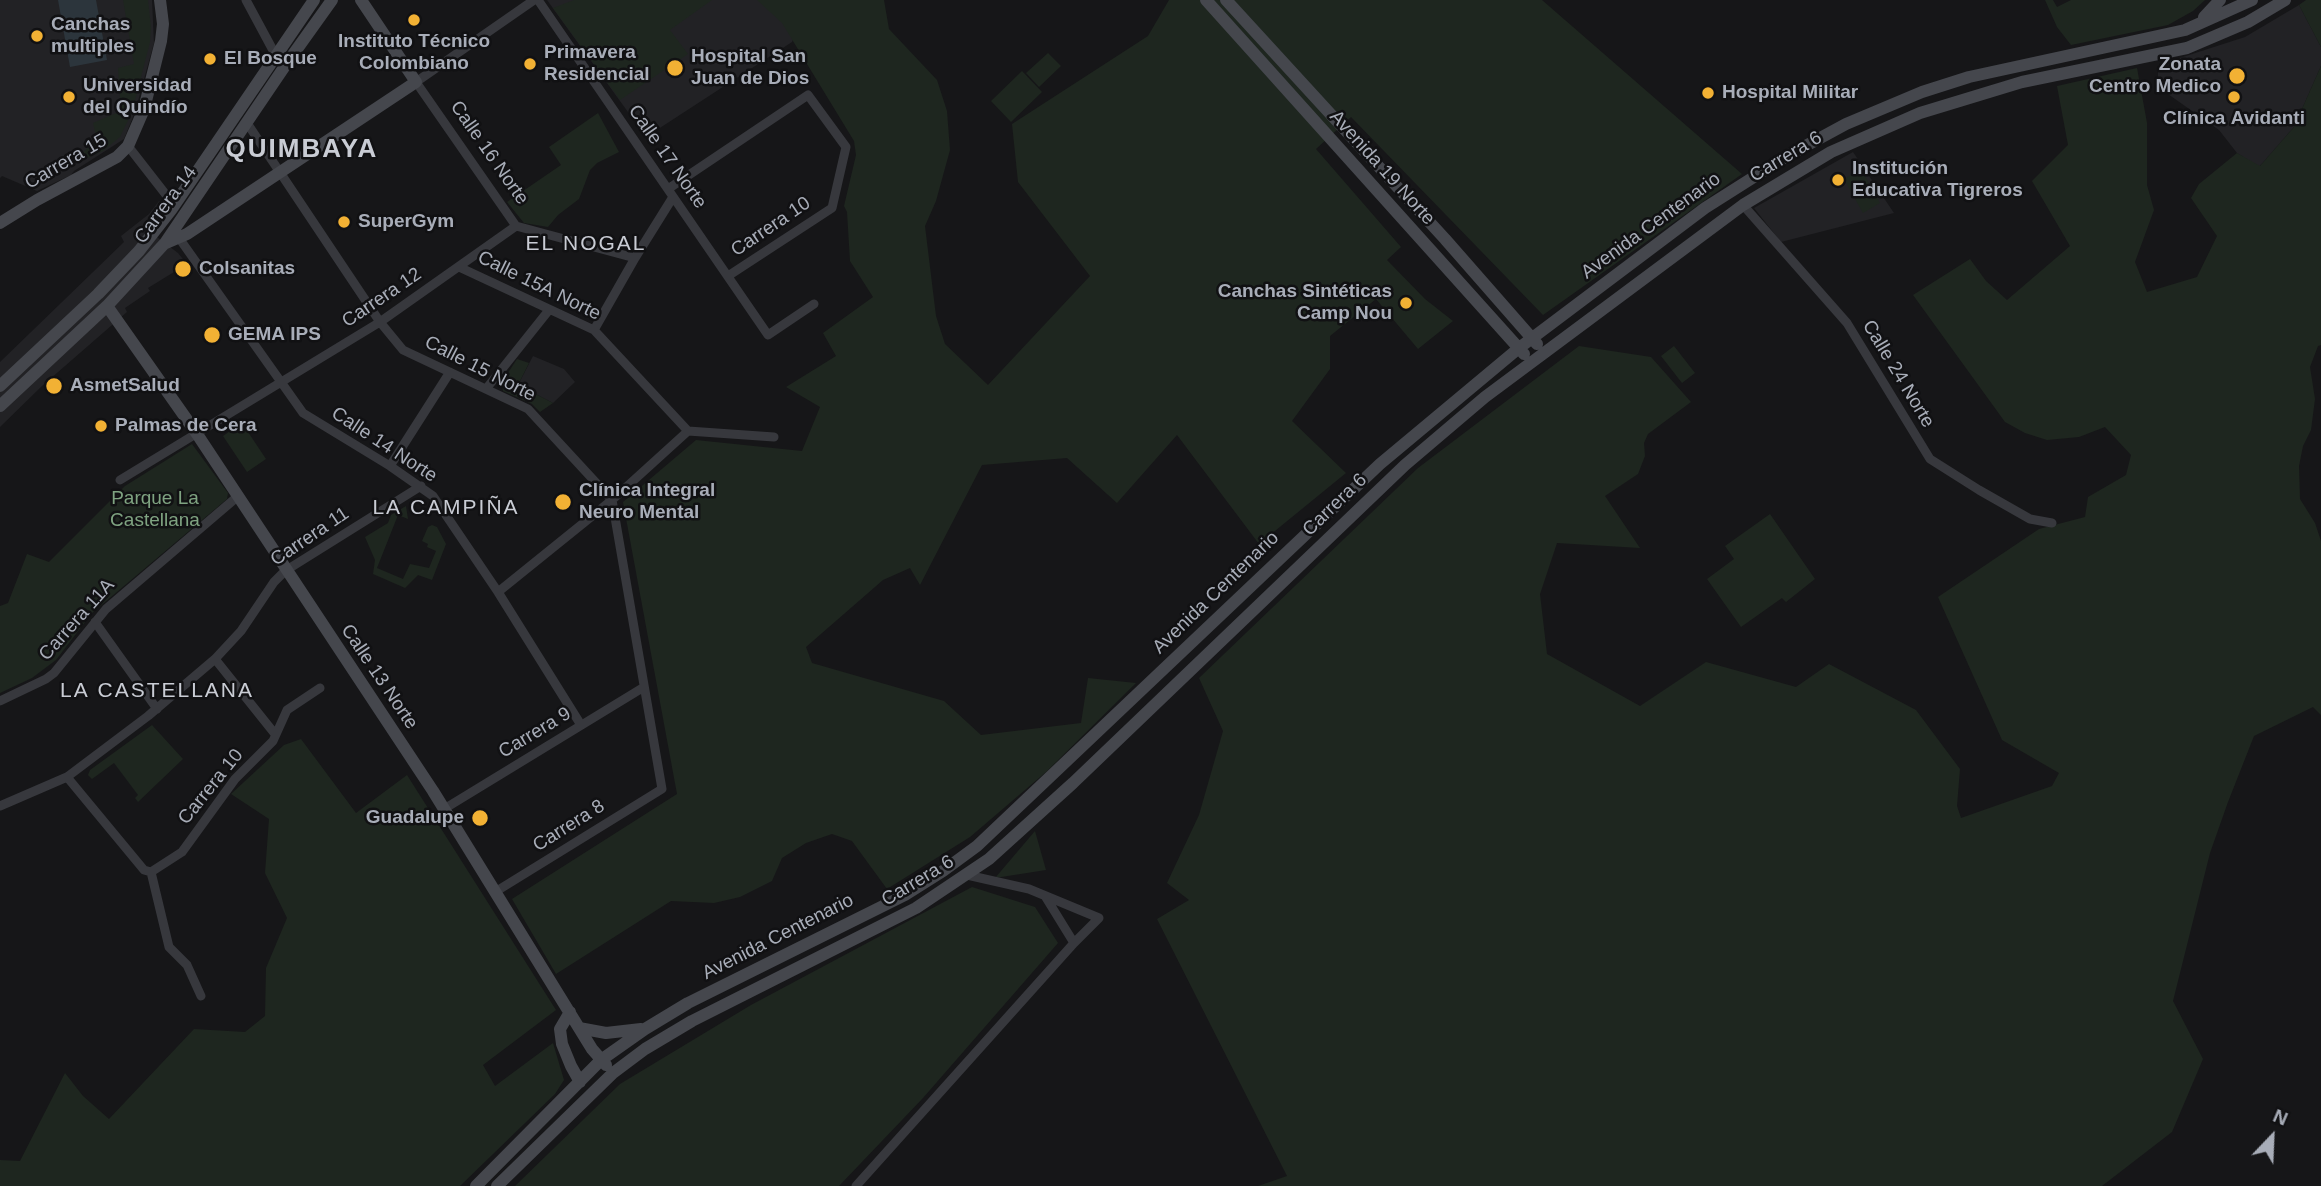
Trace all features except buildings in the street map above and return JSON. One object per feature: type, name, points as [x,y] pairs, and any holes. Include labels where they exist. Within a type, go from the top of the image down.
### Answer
[{"type":"main road","name":"Carrera 15","points":[[0,223],[117,157],[128,146],[144,109],[161,41],[163,24],[160,0]]},
{"type":"main road","name":"Carrera 14","points":[[0,386],[108,285],[139,251],[174,205],[314,0]]},
{"type":"main road","name":"Carrera 14","points":[[0,406],[107,306],[165,243],[332,0]]},
{"type":"main road","name":"Calle 16 Norte","points":[[361,0],[416,82]]},
{"type":"main road","name":"Avenida 19 Norte","points":[[1206,0],[1531,362]]},
{"type":"main road","name":"Avenida 19 Norte","points":[[1226,0],[1445,239],[1544,352]]},
{"type":"main road","points":[[2185,30],[2199,22],[2220,0]]},
{"type":"main road","name":"Avenida Centenario","points":[[476,1186],[601,1060],[645,1028],[688,1003],[905,895],[977,846],[1380,464],[1519,348],[1705,208],[1787,156],[1846,124],[1922,92],[1969,77],[2185,30],[2252,0]]},
{"type":"main road","name":"Carrera 6","points":[[497,1186],[613,1073],[645,1049],[692,1021],[916,908],[997,852],[1073,783],[1405,465],[1485,397],[1743,205],[1821,158],[1920,113],[2022,82],[2187,48],[2248,22],[2284,0]]},
{"type":"main road","points":[[165,243],[179,238],[416,82]]},
{"type":"main road","name":"Calle 13 Norte","points":[[107,306],[197,433],[285,571],[444,809],[579,1028],[613,1073]]},
{"type":"main road","points":[[570,1012],[561,1029],[562,1044],[580,1082]]},
{"type":"main road","points":[[579,1028],[606,1033],[645,1028]]},
{"type":"street","points":[[246,0],[275,54]]},
{"type":"street","points":[[416,82],[536,0]]},
{"type":"street","name":"Calle 17 Norte","points":[[536,0],[768,335],[814,304]]},
{"type":"street","name":"Calle 16 Norte","points":[[416,82],[516,226],[635,258]]},
{"type":"street","name":"Carrera 10","points":[[671,193],[808,95],[846,147],[832,208],[728,276]]},
{"type":"street","name":"Calle 15 Norte","points":[[247,123],[380,322],[403,350],[528,409],[612,500]]},
{"type":"street","points":[[1846,124],[1854,141]]},
{"type":"street","points":[[128,146],[174,205]]},
{"type":"street","points":[[594,330],[671,193]]},
{"type":"street","name":"Calle 24 Norte","points":[[1743,205],[1847,323],[1930,459],[2030,519],[2052,523]]},
{"type":"street","name":"Carrera 12","points":[[120,480],[380,322],[516,226]]},
{"type":"street","name":"Calle 14 Norte","points":[[179,238],[303,413],[390,466],[433,496],[498,592],[582,725]]},
{"type":"street","name":"Calle 15A Norte","points":[[459,267],[594,330],[688,431]]},
{"type":"street","points":[[486,389],[549,310]]},
{"type":"street","points":[[390,466],[450,372]]},
{"type":"street","points":[[498,592],[612,500],[688,431],[774,437]]},
{"type":"street","name":"Carrera 11","points":[[0,806],[67,777],[157,709],[215,659],[241,631],[274,582],[285,571],[421,486]]},
{"type":"street","name":"Carrera 11A","points":[[0,701],[54,673],[106,609],[237,497]]},
{"type":"street","points":[[612,500],[644,687]]},
{"type":"street","points":[[95,622],[157,709]]},
{"type":"street","points":[[215,659],[275,734]]},
{"type":"street","name":"Carrera 9","points":[[444,809],[644,687]]},
{"type":"street","name":"Carrera 8","points":[[495,892],[662,789],[644,687]]},
{"type":"street","name":"Carrera 10","points":[[151,872],[182,852],[235,779],[273,741],[287,710],[320,688]]},
{"type":"street","points":[[67,777],[144,870],[151,872],[169,947],[187,965],[201,996]]},
{"type":"street","points":[[119,860],[129,851]]},
{"type":"street","points":[[856,1186],[1099,918],[1044,895],[967,875]]},
{"type":"street","points":[[1044,895],[1074,943]]},
{"type":"shaded area","name":"Universidad del Quindío","points":[[0,0],[152,0],[154,43],[135,112],[124,139],[71,175],[37,191],[2,176],[0,178]]},
{"type":"shaded area","points":[[58,0],[96,0],[107,60],[70,67]]},
{"type":"shaded area","name":"Hospital San Juan de Dios","points":[[547,0],[801,0],[802,17],[792,42],[646,137]]},
{"type":"shaded area","name":"Zonata Centro Medico","points":[[2299,5],[2321,47],[2321,66],[2294,127],[2259,167],[2237,153],[2219,130],[2158,87],[2158,65],[2245,37]]},
{"type":"shaded area","name":"Institución Educativa Tigreros","points":[[1853,152],[1894,213],[1781,242],[1754,208]]},
{"type":"shaded area","points":[[159,201],[171,210],[153,234],[178,253],[187,264],[148,288],[150,291],[125,308],[127,312],[42,386],[0,427],[0,362],[124,242],[121,236],[149,214]]},
{"type":"shaded area","points":[[533,356],[564,369],[575,382],[553,403],[518,385]]},
{"type":"green space","points":[[123,0],[148,0],[151,27],[150,42],[132,112],[120,137],[103,151],[78,162],[77,157],[97,140],[93,123],[121,111],[118,68],[134,64]]},
{"type":"green space","points":[[574,0],[712,0],[670,30],[688,54],[620,100],[553,8]]},
{"type":"green space","points":[[757,0],[884,0],[889,29],[937,80],[947,111],[950,150],[936,201],[925,226],[936,316],[945,344],[988,385],[1090,276],[1018,182],[1012,124],[1148,36],[1169,0],[1542,0],[1742,174],[1543,315],[1351,117],[1316,149],[1401,247],[1387,260],[1425,299],[1453,321],[1418,349],[1376,299],[1330,336],[1330,369],[1292,421],[1346,473],[1259,544],[1177,435],[1117,503],[1067,458],[982,465],[920,585],[910,568],[883,580],[806,647],[812,663],[944,701],[981,735],[1081,723],[1088,678],[1136,683],[1046,772],[970,837],[887,889],[852,841],[832,834],[806,843],[782,858],[772,881],[740,897],[714,903],[671,901],[556,974],[512,899],[677,794],[623,502],[696,440],[802,451],[820,407],[786,387],[836,356],[823,333],[873,297],[850,261],[847,212],[844,206],[856,155],[854,141],[782,23]]},
{"type":"green space","points":[[2045,0],[2053,0],[2057,7],[2071,0],[2205,0],[2193,11],[2168,25],[2071,45],[2057,27]]},
{"type":"green space","points":[[2306,0],[2321,0],[2321,47],[2299,5]]},
{"type":"green space","points":[[1048,53],[1061,66],[1039,87],[1026,73]]},
{"type":"green space","points":[[2321,66],[2321,345],[2318,346],[2310,367],[2315,399],[2311,430],[2303,446],[2299,466],[2300,499],[2315,523],[2321,541],[2321,715],[2313,707],[2254,736],[2228,802],[2210,853],[2173,1001],[2203,1059],[2172,1132],[2102,1186],[1258,1186],[1287,1176],[1157,919],[1189,900],[1167,883],[1199,815],[1223,731],[1199,678],[1418,468],[1579,346],[1651,357],[1691,402],[1648,434],[1644,443],[1645,456],[1638,474],[1605,496],[1640,548],[1557,543],[1540,594],[1547,654],[1640,706],[1706,662],[1796,687],[1829,664],[1916,710],[1960,769],[1957,806],[1961,818],[2052,786],[2059,773],[2002,740],[1938,597],[2039,529],[2085,517],[2088,497],[2126,475],[2131,455],[2105,427],[2079,437],[2047,440],[2025,433],[2005,422],[1913,295],[1970,259],[1986,281],[2007,300],[2070,246],[2032,181],[2068,145],[2057,86],[2137,68],[2147,123],[2147,185],[2154,210],[2135,262],[2147,292],[2197,277],[2217,236],[2191,198],[2199,184],[2237,153],[2260,166],[2294,127]]},
{"type":"green space","points":[[1022,71],[1042,92],[1011,122],[991,101]]},
{"type":"green space","points":[[598,113],[619,152],[597,163],[590,170],[579,199],[558,215],[548,227],[524,223],[507,202],[561,165],[549,147]]},
{"type":"green space","points":[[1861,169],[1880,203],[1863,213],[1844,179]]},
{"type":"green space","points":[[1674,346],[1695,373],[1682,383],[1661,356]]},
{"type":"green space","points":[[517,359],[529,363],[518,385],[553,403],[540,412],[532,404],[503,391],[502,382]]},
{"type":"green space","points":[[242,423],[266,459],[247,472],[223,436]]},
{"type":"green space","name":"Parque La Castellana","points":[[192,444],[228,493],[227,499],[92,613],[56,660],[32,678],[0,693],[0,606],[8,603],[27,554],[49,562],[125,486]]},
{"type":"green space","points":[[406,506],[408,519],[398,515],[377,568],[403,579],[410,564],[429,568],[436,551],[422,541],[428,527],[432,525],[437,527],[446,544],[432,580],[418,575],[405,588],[373,574],[375,560],[365,537],[388,523],[391,515]]},
{"type":"green space","points":[[1770,514],[1815,579],[1786,602],[1782,598],[1741,627],[1707,579],[1734,559],[1725,546]]},
{"type":"green space","points":[[152,725],[183,759],[138,802],[135,798],[138,795],[114,763],[92,779],[88,775],[90,770]]},
{"type":"green space","points":[[301,739],[356,813],[407,775],[556,1010],[483,1065],[495,1086],[553,1043],[564,1080],[555,1094],[460,1186],[0,1186],[0,1160],[20,1161],[65,1073],[83,1096],[109,1119],[194,1029],[245,1032],[265,1016],[266,968],[287,918],[265,873],[269,819],[231,794],[284,745]]},
{"type":"green space","points":[[1035,831],[1046,870],[995,878]]},
{"type":"green space","points":[[972,887],[1035,907],[1058,943],[923,1098],[839,1186],[515,1186],[620,1084],[751,1005]]},
{"type":"place","name":"Instituto Técnico Colombiano","points":[[414,20]]},
{"type":"place","name":"Canchas multiples","points":[[37,36]]},
{"type":"place","name":"El Bosque","points":[[210,59]]},
{"type":"place","name":"Primavera Residencial","points":[[530,64]]},
{"type":"place","name":"Hospital San Juan de Dios","points":[[675,68]]},
{"type":"place","name":"Zonata Centro Medico","points":[[2237,76]]},
{"type":"place","name":"Hospital Militar","points":[[1708,93]]},
{"type":"place","name":"Universidad del Quindío","points":[[69,97]]},
{"type":"place","name":"Clínica Avidanti","points":[[2234,97]]},
{"type":"place","name":"Institución Educativa Tigreros","points":[[1838,180]]},
{"type":"place","name":"SuperGym","points":[[344,222]]},
{"type":"place","name":"Colsanitas","points":[[183,269]]},
{"type":"place","name":"Canchas Sintéticas Camp Nou","points":[[1406,303]]},
{"type":"place","name":"GEMA IPS","points":[[212,335]]},
{"type":"place","name":"AsmetSalud","points":[[54,386]]},
{"type":"place","name":"Palmas de Cera","points":[[101,426]]},
{"type":"place","name":"Clínica Integral Neuro Mental","points":[[563,502]]},
{"type":"place","name":"Guadalupe","points":[[480,818]]},
{"type":"district","name":"QUIMBAYA","points":[[302,150]]},
{"type":"district","name":"EL NOGAL","points":[[586,244]]},
{"type":"district","name":"LA CAMPIÑA","points":[[446,508]]},
{"type":"district","name":"LA CASTELLANA","points":[[157,691]]}]
